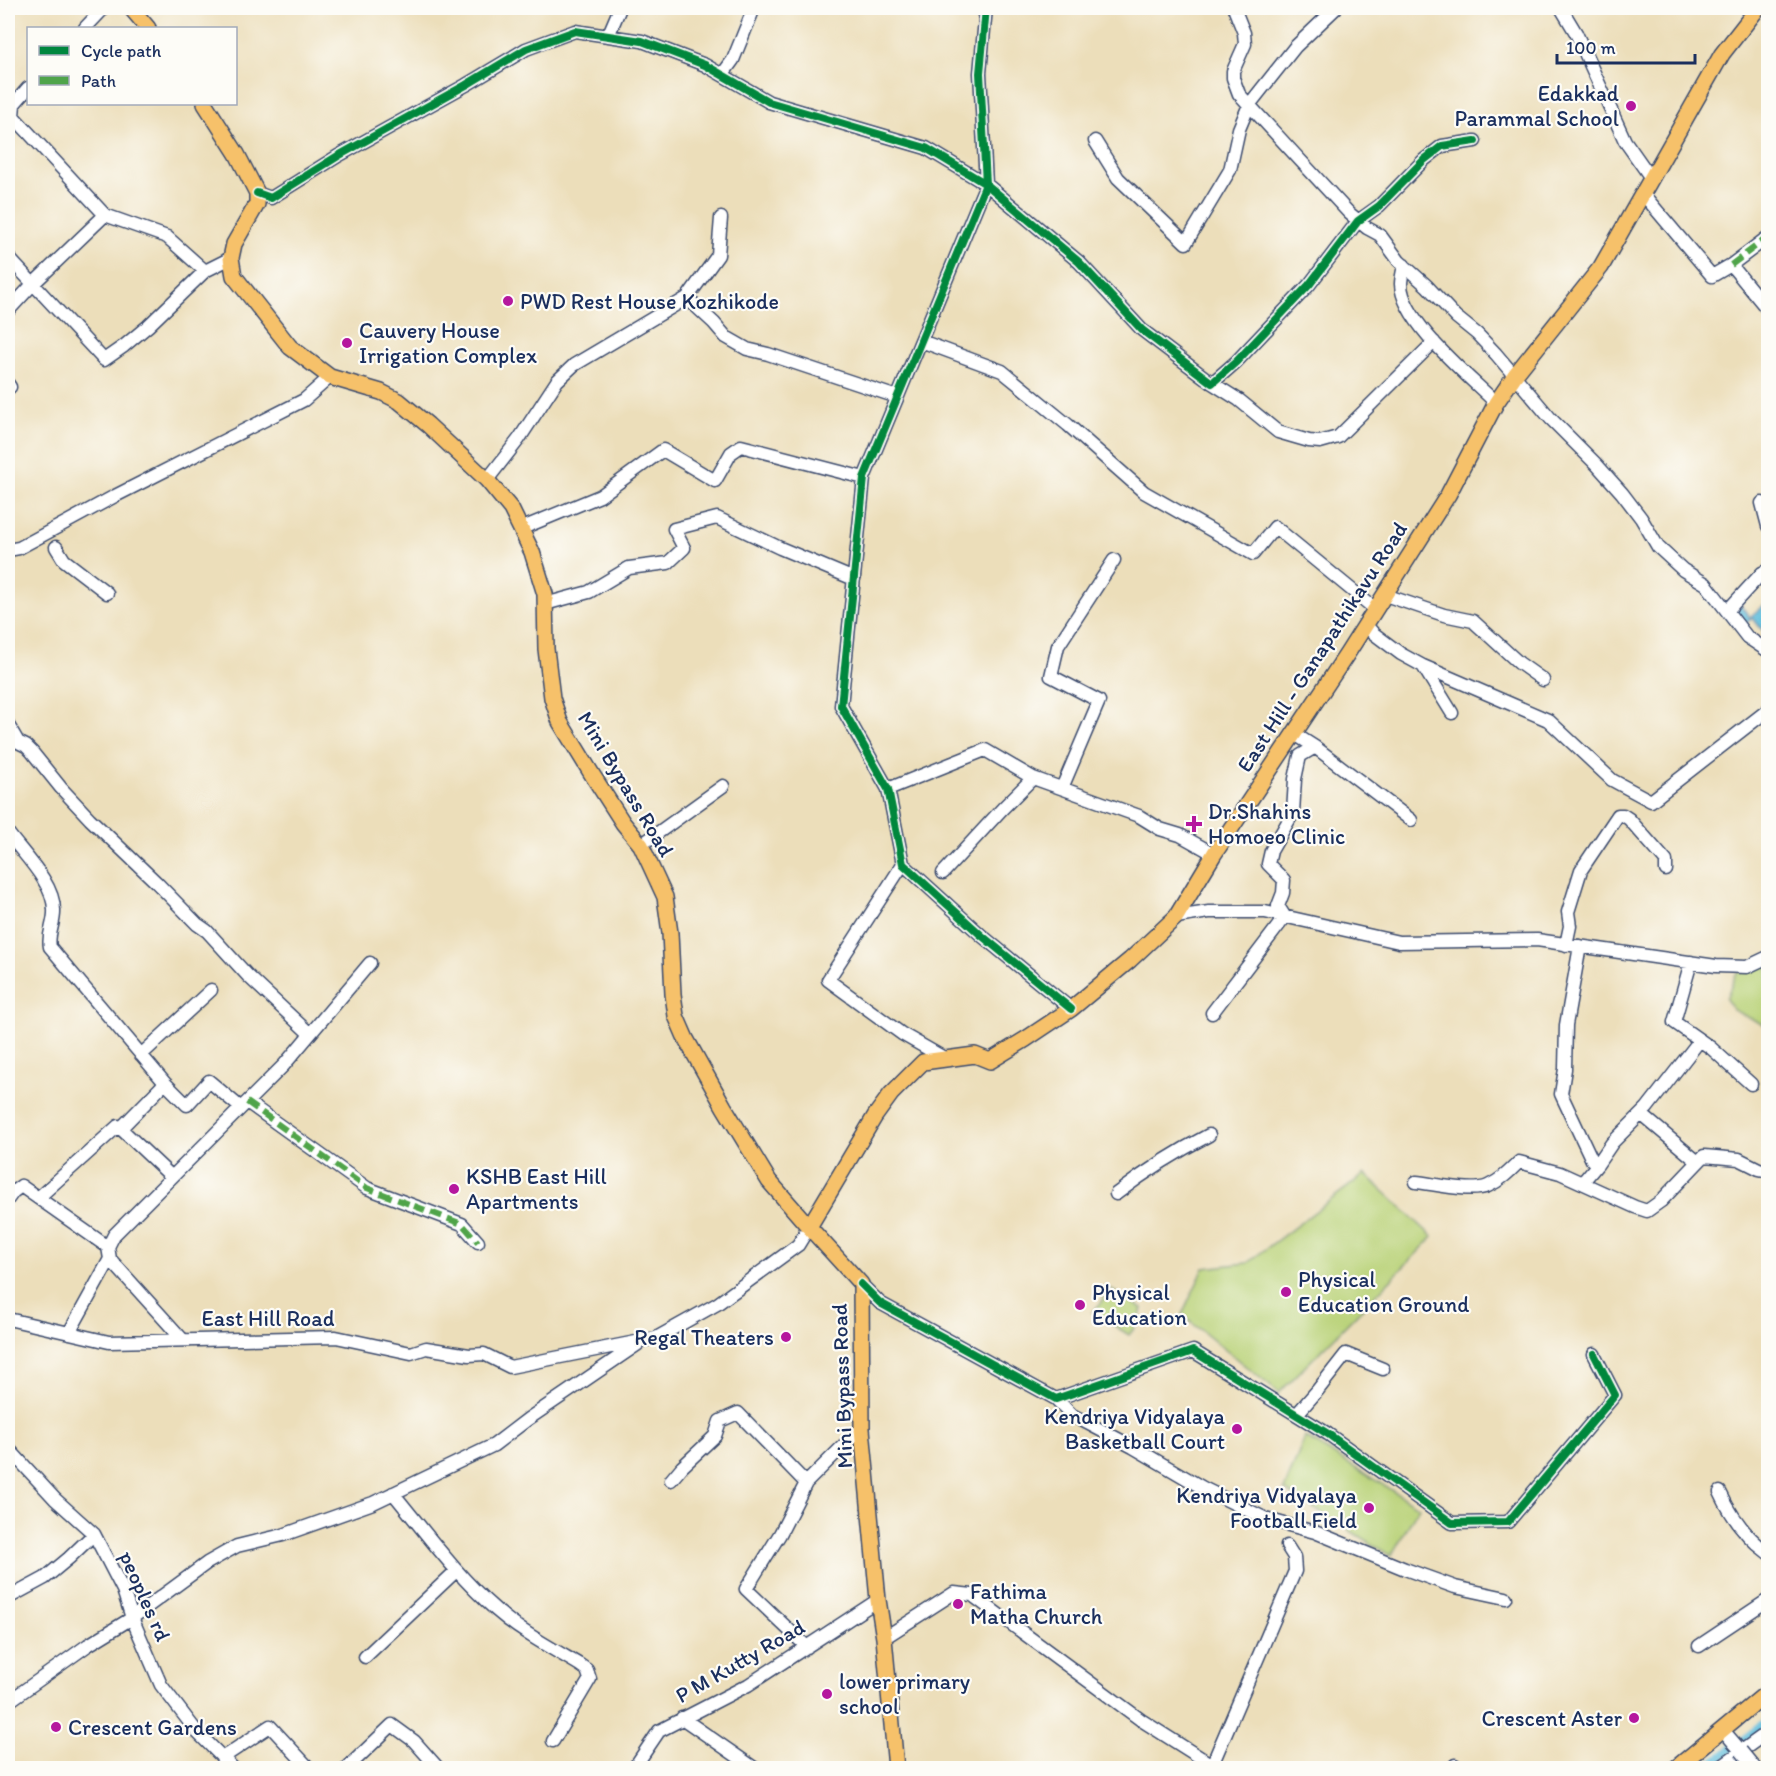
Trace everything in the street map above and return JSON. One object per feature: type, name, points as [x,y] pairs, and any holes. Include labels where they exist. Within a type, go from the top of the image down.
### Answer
[{"type":"main road","points":[[131,8],[147,27]]},
{"type":"main road","name":"East Hill - Ganapathikavu Road","points":[[809,1227],[875,1116],[891,1094],[923,1062],[975,1055],[990,1060],[1071,1009],[1130,960],[1176,917],[1214,854],[1366,625],[1448,495],[1496,403],[1515,375],[1601,267],[1722,54],[1758,8]]},
{"type":"main road","points":[[206,105],[237,154],[257,193],[257,204],[234,244],[231,258]]},
{"type":"main road","name":"Mini Bypass Road","points":[[231,258],[234,276],[290,347],[330,377],[381,392],[399,401],[487,480],[510,509],[532,552],[545,594],[546,649],[552,698],[560,722],[624,823],[641,844],[665,897],[676,1016],[686,1039],[769,1181],[861,1284],[862,1429],[878,1600],[885,1638],[896,1768]]},
{"type":"main road","points":[[1676,1768],[1768,1692]]},
{"type":"street","points":[[86,27],[104,8]]},
{"type":"street","points":[[608,36],[620,8]]},
{"type":"street","points":[[722,75],[733,60],[754,8]]},
{"type":"street","points":[[986,8],[980,73],[986,184],[864,478],[841,706],[888,789],[903,864],[981,935],[1071,1009]]},
{"type":"street","points":[[1234,8],[1244,33],[1245,44],[1233,71],[1239,94],[1333,196],[1358,221],[1380,235],[1404,265],[1456,318],[1477,334],[1515,375],[1551,419],[1591,458],[1622,493],[1641,518],[1658,547],[1683,570],[1706,584],[1746,637],[1768,651]]},
{"type":"street","points":[[1095,141],[1118,178],[1186,243],[1230,170],[1239,129],[1249,105],[1295,47],[1336,8]]},
{"type":"street","points":[[1560,8],[1576,33],[1625,141],[1651,178]]},
{"type":"street","points":[[257,193],[271,198],[338,156],[526,49],[574,31],[642,41],[705,65],[769,102],[926,148],[986,184],[1079,262],[1142,330],[1212,383],[1239,400],[1278,432],[1320,442],[1338,437],[1434,342]]},
{"type":"street","points":[[27,89],[14,104],[13,116],[105,215],[167,237],[205,271]]},
{"type":"street","points":[[1212,383],[1236,362],[1309,285],[1358,221],[1379,206],[1424,160],[1442,146],[1475,141]]},
{"type":"street","points":[[1643,194],[1712,276],[1731,265],[1768,237]]},
{"type":"street","points":[[8,311],[105,215]]},
{"type":"street","points":[[487,480],[519,439],[557,381],[574,365],[687,298],[718,255],[721,218]]},
{"type":"street","points":[[8,257],[104,360],[148,326],[205,271],[231,258]]},
{"type":"street","points":[[1404,265],[1401,284],[1405,301],[1417,321],[1434,342],[1496,403]]},
{"type":"street","points":[[1731,265],[1768,310]]},
{"type":"street","points":[[687,298],[714,322],[726,338],[747,349],[897,397]]},
{"type":"street","points":[[921,341],[1002,371],[1068,424],[1144,492],[1253,554],[1275,527],[1375,609]]},
{"type":"street","points":[[8,550],[19,548],[115,496],[304,400],[330,377]]},
{"type":"street","points":[[520,529],[600,496],[663,450],[716,481],[731,453],[741,446],[864,478]]},
{"type":"street","points":[[1762,502],[1768,526]]},
{"type":"street","points":[[545,604],[589,592],[629,568],[668,563],[684,548],[674,529],[717,518],[854,579]]},
{"type":"street","points":[[56,547],[64,560],[106,593]]},
{"type":"street","points":[[1062,788],[1099,701],[1051,675],[1059,646],[1114,560]]},
{"type":"street","points":[[1727,611],[1762,573],[1768,570]]},
{"type":"street","points":[[1384,595],[1444,615],[1473,621],[1519,663],[1543,680]]},
{"type":"street","points":[[1366,625],[1401,654],[1423,666],[1548,720],[1612,780],[1651,801],[1768,710]]},
{"type":"street","points":[[1423,666],[1452,713]]},
{"type":"street","points":[[8,725],[18,742],[35,754],[61,788],[94,823],[310,1034]]},
{"type":"street","points":[[1293,733],[1411,820]]},
{"type":"street","points":[[1285,917],[1278,906],[1283,893],[1284,880],[1268,864],[1271,851],[1293,813],[1295,779],[1300,756],[1315,747]]},
{"type":"street","points":[[888,789],[985,750],[1034,778],[1138,816],[1214,854]]},
{"type":"street","points":[[944,873],[1003,807],[1034,778]]},
{"type":"street","points":[[641,844],[723,786]]},
{"type":"street","points":[[1566,945],[1570,926],[1568,912],[1581,870],[1618,815],[1629,819],[1666,861],[1666,870]]},
{"type":"street","points":[[8,833],[47,884],[52,896],[54,910],[48,939],[50,947],[165,1083],[187,1105],[209,1081],[367,1188],[462,1224],[478,1242]]},
{"type":"street","points":[[903,864],[828,980],[902,1034],[944,1058]]},
{"type":"street","points":[[1176,917],[1209,912],[1265,912],[1399,942],[1527,940],[1716,966],[1747,967],[1768,957]]},
{"type":"street","points":[[1212,1013],[1285,917]]},
{"type":"street","points":[[1580,946],[1566,1024],[1565,1069],[1561,1094],[1597,1166]]},
{"type":"street","points":[[69,1333],[109,1253],[114,1234],[284,1065],[370,963]]},
{"type":"street","points":[[1691,963],[1674,1022],[1711,1048],[1751,1084]]},
{"type":"street","points":[[141,1055],[211,990]]},
{"type":"street","points":[[1582,1183],[1612,1143],[1641,1114],[1700,1040]]},
{"type":"street","points":[[121,1128],[165,1083]]},
{"type":"street","points":[[1641,1114],[1698,1162]]},
{"type":"street","points":[[38,1198],[118,1126],[172,1177]]},
{"type":"street","points":[[1116,1194],[1147,1170],[1209,1136]]},
{"type":"street","points":[[1416,1182],[1468,1188],[1486,1187],[1504,1177],[1519,1162],[1560,1173],[1647,1211],[1661,1201],[1704,1156],[1739,1159],[1768,1171]]},
{"type":"street","points":[[8,1199],[21,1186],[109,1253],[183,1340]]},
{"type":"street","name":"East Hill Road","points":[[8,1319],[109,1342],[336,1337],[411,1353],[426,1348],[469,1355],[484,1354],[510,1367],[656,1338],[717,1304],[798,1245],[809,1227]]},
{"type":"street","points":[[861,1284],[880,1304],[1056,1399],[1072,1415],[1203,1488],[1266,1519],[1315,1532],[1455,1587],[1506,1598]]},
{"type":"street","points":[[8,1702],[88,1645],[132,1618],[207,1563],[237,1546],[283,1535],[373,1503],[494,1445],[528,1419],[644,1340]]},
{"type":"street","points":[[1056,1399],[1193,1351],[1328,1434],[1452,1523],[1508,1522],[1615,1395],[1594,1354]]},
{"type":"street","points":[[1297,1414],[1346,1354],[1383,1369]]},
{"type":"street","points":[[671,1480],[715,1436],[720,1421],[738,1413],[806,1483]]},
{"type":"street","points":[[807,1647],[746,1589],[780,1534],[806,1483],[862,1429]]},
{"type":"street","name":"peoples rd","points":[[8,1448],[55,1499],[94,1534],[123,1590],[132,1618],[161,1685],[197,1732],[233,1768]]},
{"type":"street","points":[[1720,1492],[1729,1513],[1768,1553]]},
{"type":"street","points":[[393,1493],[456,1570],[504,1616],[536,1640],[587,1670],[590,1679],[553,1741]]},
{"type":"street","points":[[8,1598],[45,1578],[94,1534]]},
{"type":"street","points":[[885,1638],[954,1593],[972,1595],[1141,1720],[1213,1767],[1295,1571],[1294,1557],[1287,1546]]},
{"type":"street","points":[[365,1657],[456,1570]]},
{"type":"street","name":"P M Kutty Road","points":[[634,1768],[659,1731],[748,1685],[878,1600]]},
{"type":"street","points":[[1699,1646],[1768,1600]]},
{"type":"street","points":[[682,1718],[754,1768]]},
{"type":"street","points":[[347,1768],[392,1725],[414,1741],[438,1768]]},
{"type":"street","points":[[222,1758],[270,1726],[309,1768]]},
{"type":"street","points":[[1722,1729],[1755,1768]]},
{"type":"street","points":[[1718,1768],[1768,1732]]},
{"type":"green space","points":[[1768,959],[1768,1027],[1733,1010],[1726,999],[1736,974]]},
{"type":"green space","name":"Physical Education Ground","points":[[1365,1174],[1433,1237],[1279,1393],[1182,1315],[1204,1268],[1247,1263]]},
{"type":"green space","points":[[1106,1287],[1142,1308],[1139,1322],[1129,1335],[1092,1312],[1102,1302]]},
{"type":"green space","points":[[1305,1437],[1419,1507],[1391,1556],[1284,1490]]},
{"type":"water","points":[[1739,603],[1751,619],[1741,627],[1729,612]]},
{"type":"water","points":[[1764,605],[1768,610],[1768,629],[1764,632],[1751,616]]},
{"type":"waterway","points":[[1707,1768],[1768,1721]]},
{"type":"marked path","points":[[1731,265],[1768,237]]},
{"type":"marked path","points":[[247,1102],[367,1188],[462,1224],[478,1242]]},
{"type":"cycle path","points":[[986,8],[980,73],[986,184],[864,478],[841,706],[888,789],[903,864],[981,935],[1071,1009]]},
{"type":"cycle path","points":[[257,193],[271,198],[338,156],[526,49],[575,31],[642,41],[705,65],[769,102],[926,148],[986,184],[1079,262],[1142,330],[1212,383],[1236,362],[1309,285],[1358,221],[1379,206],[1424,160],[1442,146],[1475,141]]},
{"type":"cycle path","points":[[861,1284],[880,1303],[1056,1399],[1193,1351],[1328,1434],[1452,1523],[1508,1522],[1615,1395],[1594,1354]]},
{"type":"place","name":"Edakkad Parammal School","points":[[1631,106]]},
{"type":"place","name":"PWD Rest House Kozhikode","points":[[508,301]]},
{"type":"place","name":"Cauvery House Irrigation Complex","points":[[347,343]]},
{"type":"place","name":"Dr.Shahins Homoeo Clinic","points":[[1194,824]]},
{"type":"place","name":"KSHB East Hill Apartments","points":[[454,1189]]},
{"type":"place","name":"Physical Education Ground","points":[[1286,1292]]},
{"type":"place","name":"Physical Education","points":[[1080,1305]]},
{"type":"place","name":"Regal Theaters","points":[[786,1337]]},
{"type":"place","name":"Kendriya Vidyalaya Basketball Court","points":[[1237,1429]]},
{"type":"place","name":"Kendriya Vidyalaya Football Field","points":[[1369,1508]]},
{"type":"place","name":"Fathima Matha Church","points":[[958,1604]]},
{"type":"place","name":"lower primary school","points":[[827,1694]]},
{"type":"place","name":"Crescent Aster","points":[[1634,1718]]},
{"type":"place","name":"Crescent Gardens","points":[[56,1727]]}]
